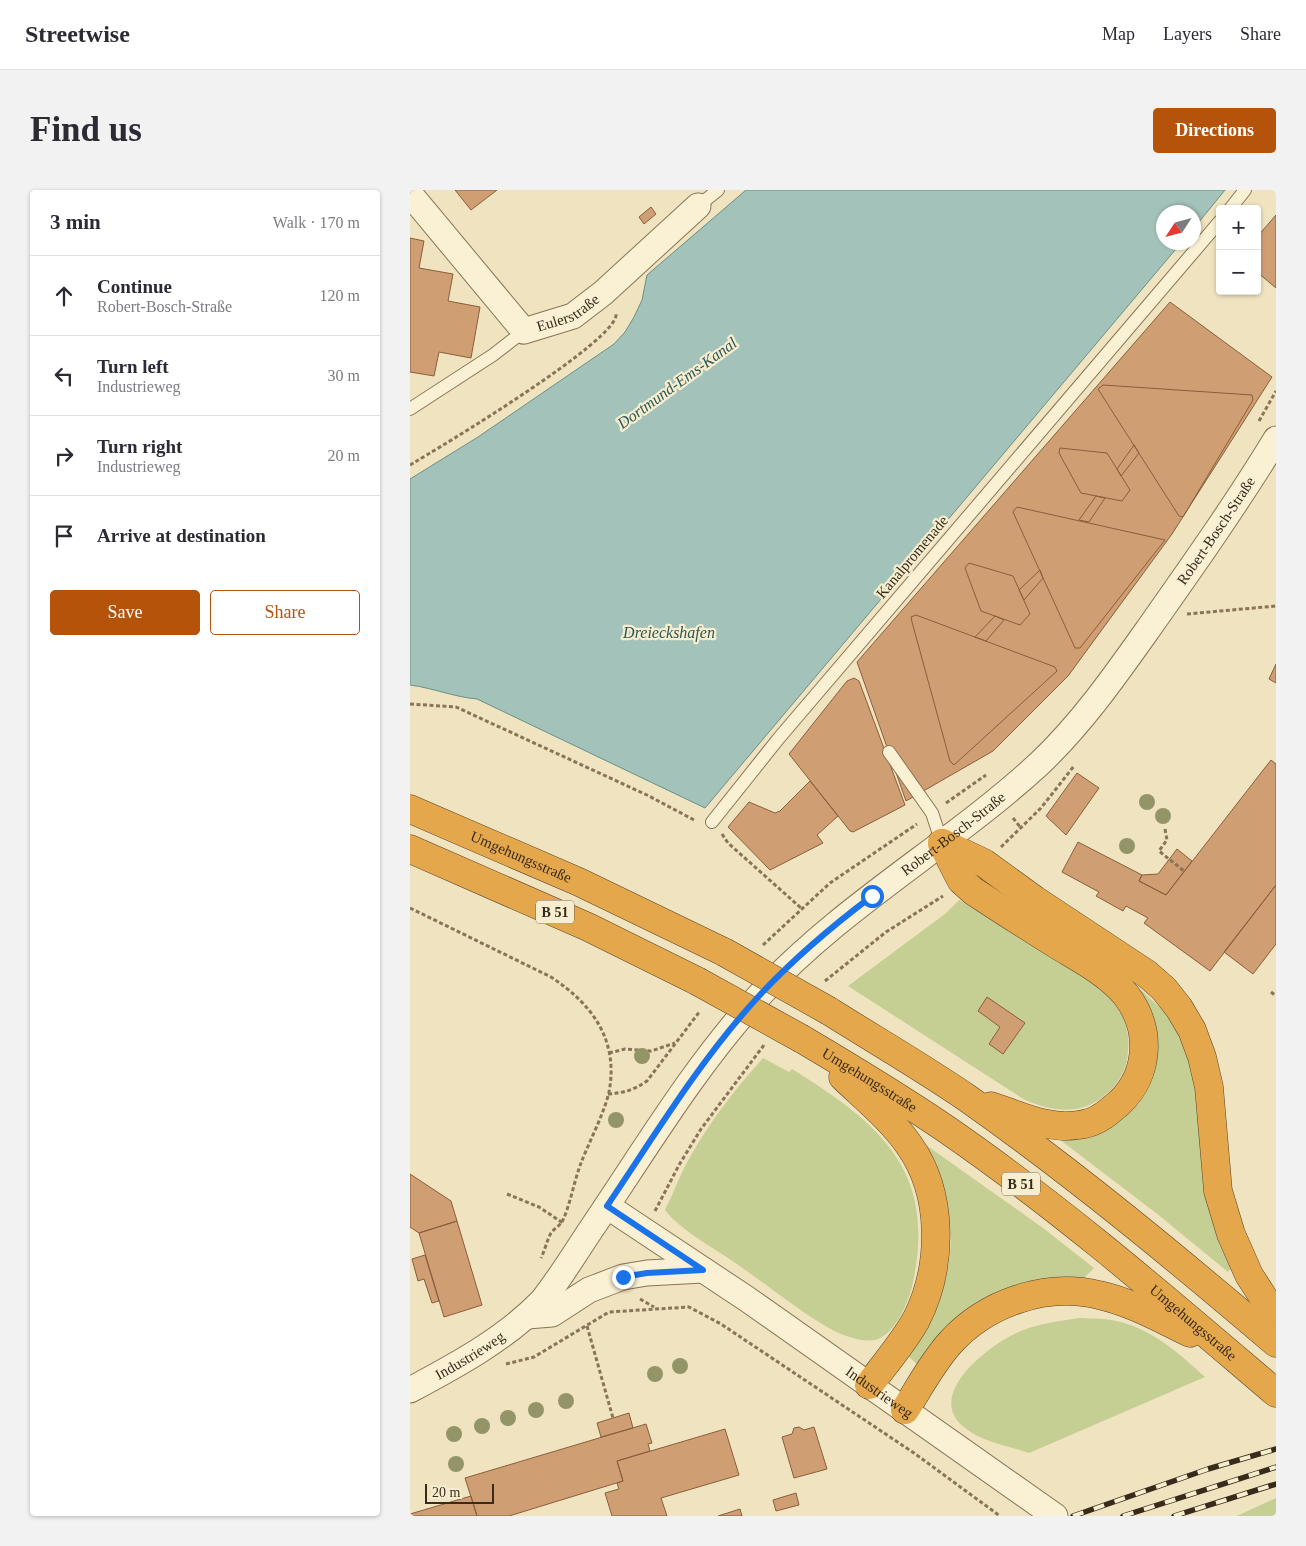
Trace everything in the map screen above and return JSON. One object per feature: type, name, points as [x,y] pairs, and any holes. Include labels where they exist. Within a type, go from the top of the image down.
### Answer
[{"type":"highway","name":"Umgehungsstraße","points":[[410,808],[580,882],[724,952],[829,1011],[966,1098],[1064,1169],[1121,1214],[1276,1344]]},
{"type":"highway","points":[[942,843],[961,880],[973,891],[1114,982],[1137,1012],[1144,1041],[1143,1064],[1140,1074],[1128,1094],[1106,1114],[1080,1125],[1045,1124],[966,1098]]},
{"type":"highway","points":[[942,843],[984,863],[1035,900],[1147,974],[1164,989],[1179,1008],[1192,1030],[1202,1056],[1209,1087],[1218,1191],[1231,1234],[1249,1275],[1276,1317]]},
{"type":"highway","name":"Umgehungsstraße","points":[[410,849],[588,927],[697,981],[802,1039],[903,1101],[986,1158],[1091,1238],[1276,1393]]},
{"type":"highway","points":[[802,1039],[889,1121],[909,1144],[928,1182],[934,1210],[934,1258],[923,1303],[909,1331],[869,1385]]},
{"type":"highway","points":[[905,1410],[944,1351],[960,1334],[990,1312],[1029,1296],[1063,1291],[1099,1295],[1142,1310],[1225,1350]]},
{"type":"street","name":"Eulerstraße","points":[[410,194],[524,330],[573,316],[603,293],[698,206]]},
{"type":"street","name":"Robert-Bosch-Straße","points":[[607,1206],[728,1032],[783,971],[834,925],[942,843],[1037,765],[1065,738],[1105,689],[1188,573],[1234,507],[1276,439]]},
{"type":"street","name":"Industrieweg","points":[[410,1390],[476,1353],[527,1316],[553,1287],[607,1206],[703,1270],[1055,1516]]},
{"type":"street","points":[[527,1316],[552,1314],[588,1290],[623,1277],[647,1273],[703,1270]]},
{"type":"lane","name":"Eulerstraße","points":[[698,206],[718,190]]},
{"type":"lane","points":[[1233,205],[1246,190]]},
{"type":"lane","name":"Kanalpromenade","points":[[712,822],[785,731],[1216,225]]},
{"type":"lane","points":[[410,409],[493,355],[524,330]]},
{"type":"lane","points":[[890,752],[932,813],[942,843]]},
{"type":"path","points":[[410,466],[528,390],[599,340],[616,318],[615,309],[603,293]]},
{"type":"path","points":[[1179,615],[1276,606]]},
{"type":"path","points":[[410,704],[456,707],[647,795],[699,822],[707,824],[712,822]]},
{"type":"path","name":"Robert-Bosch-Straße","points":[[962,792],[983,777]]},
{"type":"path","name":"Robert-Bosch-Straße","points":[[712,822],[718,826],[728,843],[801,908],[830,883],[917,823]]},
{"type":"path","points":[[1165,829],[1167,840],[1159,851],[1184,871]]},
{"type":"path","points":[[410,908],[551,977],[573,991],[590,1009],[602,1030],[609,1053],[611,1074],[608,1094],[573,1182],[561,1222],[551,1232],[538,1266]]},
{"type":"path","points":[[1271,992],[1276,996]]},
{"type":"path","points":[[609,1053],[625,1049],[651,1051],[676,1043]]},
{"type":"path","points":[[507,1194],[539,1207],[561,1222]]},
{"type":"path","points":[[498,1365],[534,1357],[610,1312],[689,1307],[721,1324],[914,1453],[1000,1516]]},
{"type":"path","points":[[588,1326],[613,1418]]},
{"type":"green space","points":[[959,900],[1085,975],[1112,1001],[1122,1015],[1127,1032],[1128,1051],[1126,1064],[1121,1076],[1114,1087],[1104,1096],[1085,1107],[1065,1110],[1045,1107],[1025,1100],[848,986],[945,914]]},
{"type":"green space","points":[[1141,990],[1169,1016],[1188,1049],[1232,1267],[1228,1272],[1156,1213],[1059,1139],[1125,1114],[1139,991]]},
{"type":"green space","points":[[763,1058],[789,1072],[792,1069],[851,1109],[875,1131],[894,1154],[908,1180],[916,1209],[918,1243],[913,1282],[909,1298],[901,1315],[891,1329],[878,1339],[868,1341],[856,1339],[834,1331],[822,1324],[688,1232],[665,1210],[681,1174],[712,1121]]},
{"type":"green space","points":[[919,1140],[1043,1228],[1094,1268],[1083,1279],[1064,1279],[918,1365],[908,1356],[929,1322],[937,1303],[944,1284],[951,1244],[946,1204]]},
{"type":"green space","points":[[1080,1318],[1112,1320],[1141,1329],[1175,1351],[1205,1377],[1029,1453],[979,1437],[965,1428],[954,1415],[951,1401],[956,1386],[979,1358],[1008,1337],[1028,1328]]},
{"type":"green space","points":[[1276,1498],[1276,1516],[1237,1516]]},
{"type":"water","name":"Dreieckshafen","points":[[746,190],[1225,190],[1201,219],[1201,205],[1156,205],[1156,250],[1175,250],[705,808],[477,699],[410,685],[410,479],[478,437],[614,344],[625,332],[634,317],[642,300],[647,275]]},
{"type":"building","points":[[455,190],[497,190],[471,210]]},
{"type":"building","points":[[651,207],[656,214],[644,224],[639,217]]},
{"type":"building","points":[[1276,215],[1276,288],[1261,275],[1261,232]]},
{"type":"building","points":[[410,238],[424,241],[419,268],[453,274],[448,301],[480,307],[471,358],[439,352],[434,376],[410,372]]},
{"type":"building","points":[[1170,302],[1272,377],[1172,534],[1068,676],[993,751],[906,801],[857,662]]},
{"type":"building","points":[[1103,385],[1252,395],[1253,400],[1183,517],[1179,516],[1098,389]]},
{"type":"building","points":[[1134,445],[1139,453],[1121,476],[1117,469]]},
{"type":"building","points":[[1060,448],[1107,453],[1130,490],[1122,501],[1081,493],[1059,453]]},
{"type":"building","points":[[1096,496],[1105,498],[1089,522],[1079,520]]},
{"type":"building","points":[[1017,507],[1165,540],[1080,648],[1075,648],[1013,512]]},
{"type":"building","points":[[969,563],[1013,576],[1030,614],[1020,625],[981,611],[965,568]]},
{"type":"building","points":[[1040,570],[1043,578],[1024,600],[1019,590]]},
{"type":"building","points":[[916,615],[1055,667],[1057,671],[954,765],[950,761],[912,622],[911,617]]},
{"type":"building","points":[[995,616],[1004,620],[986,641],[975,637]]},
{"type":"building","points":[[1276,664],[1276,683],[1269,679]]},
{"type":"building","points":[[854,678],[859,681],[905,805],[853,832],[850,831],[789,754],[847,681]]},
{"type":"building","points":[[1271,760],[1276,764],[1276,885],[1210,971],[1144,923],[1148,918],[1126,906],[1123,911],[1096,896],[1099,892],[1062,872],[1078,842],[1142,875],[1139,881],[1166,895]]},
{"type":"building","points":[[1077,773],[1099,788],[1066,835],[1046,816]]},
{"type":"building","points":[[810,781],[838,816],[817,835],[823,843],[770,870],[728,827],[749,802],[775,813],[780,811]]},
{"type":"building","points":[[1177,849],[1192,861],[1166,895],[1139,881],[1142,875],[1158,874]]},
{"type":"building","points":[[1276,885],[1276,944],[1253,974],[1224,952]]},
{"type":"building","points":[[987,997],[1025,1023],[1003,1054],[989,1044],[1000,1027],[978,1011]]},
{"type":"building","points":[[410,1174],[451,1201],[457,1221],[419,1233],[410,1227]]},
{"type":"building","points":[[457,1221],[482,1305],[444,1317],[419,1233]]},
{"type":"building","points":[[425,1255],[439,1301],[432,1303],[424,1279],[418,1281],[412,1259]]},
{"type":"building","points":[[629,1413],[633,1428],[601,1437],[597,1423]]},
{"type":"building","points":[[646,1424],[652,1443],[648,1444],[650,1451],[617,1461],[623,1481],[509,1516],[477,1516],[465,1478]]},
{"type":"building","points":[[799,1427],[804,1430],[814,1427],[827,1469],[794,1478],[782,1437],[792,1434],[794,1428]]},
{"type":"building","points":[[725,1429],[739,1475],[661,1498],[667,1516],[612,1516],[605,1493],[619,1489],[617,1483],[623,1481],[617,1461]]},
{"type":"building","points":[[796,1493],[799,1505],[776,1511],[773,1500]]},
{"type":"building","points":[[471,1496],[477,1516],[410,1516],[410,1514]]},
{"type":"building","points":[[740,1509],[742,1516],[718,1516]]},
{"type":"railway","points":[[1073,1516],[1208,1469],[1276,1449]]},
{"type":"railway","points":[[1123,1516],[1276,1467]]},
{"type":"railway","points":[[1174,1516],[1276,1484]]},
{"type":"route","points":[[623,1277],[647,1273],[703,1270],[655,1240],[607,1206],[683,1093],[728,1032],[757,998],[805,950],[872,896]]},
{"type":"water label","name":"Dortmund-Ems-Kanal","points":[[677,383]]}]
